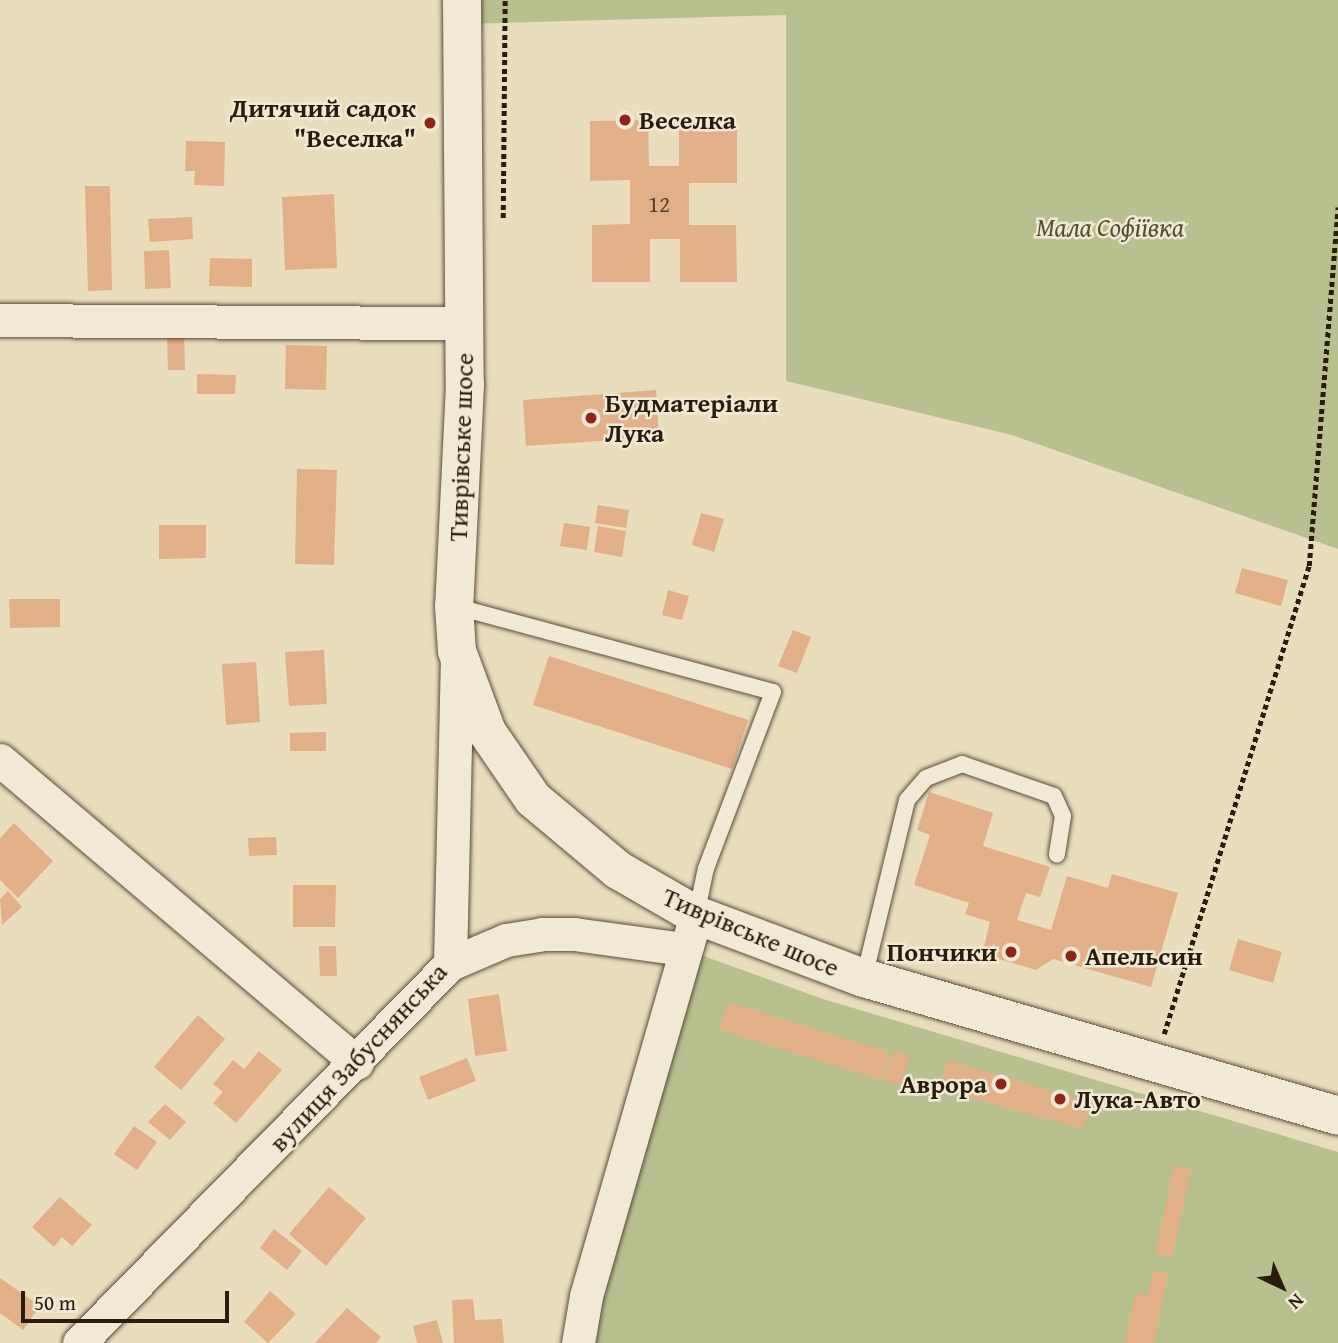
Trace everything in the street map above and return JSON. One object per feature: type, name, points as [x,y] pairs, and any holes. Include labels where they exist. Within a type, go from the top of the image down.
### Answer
[{"type":"main road","name":"Тиврівське шосе","points":[[462,0],[464,323],[454,606],[457,652],[487,732],[533,799],[690,932],[864,978],[1338,1116]]},
{"type":"street","points":[[0,320],[464,323]]},
{"type":"street","name":"вулиця Забуснянська","points":[[79,1343],[357,1063],[450,964],[457,652]]},
{"type":"street","points":[[0,760],[357,1063]]},
{"type":"street","points":[[450,964],[506,940],[542,934],[690,932],[586,1296],[578,1343]]},
{"type":"lane","points":[[454,606],[773,692],[706,868],[690,932]]},
{"type":"lane","points":[[864,978],[907,800],[926,778],[962,764],[1054,796],[1063,816],[1058,855]]},
{"type":"path","points":[[503,218],[505,0]]},
{"type":"path","points":[[1155,1063],[1309,566],[1338,208]]},
{"type":"green space","name":"Мала Софіївка","points":[[462,0],[1338,0],[1338,549],[1012,435],[786,381],[786,15],[463,24]]},
{"type":"green space","points":[[684,949],[823,999],[1338,1152],[1338,1343],[578,1343]]},
{"type":"building","points":[[648,120],[649,166],[679,166],[679,122],[737,122],[737,183],[689,183],[689,225],[736,225],[737,282],[680,282],[680,239],[650,239],[650,282],[592,282],[592,225],[630,224],[630,180],[590,181],[590,121]]},
{"type":"building","points":[[186,141],[225,142],[224,186],[194,185],[195,171],[185,171]]},
{"type":"building","points":[[85,186],[110,186],[112,290],[88,291]]},
{"type":"building","points":[[334,194],[337,268],[285,270],[282,197]]},
{"type":"building","points":[[192,217],[193,239],[150,242],[148,219]]},
{"type":"building","points":[[169,250],[171,288],[145,289],[144,251]]},
{"type":"building","points":[[210,258],[252,259],[252,287],[209,286]]},
{"type":"building","points":[[184,333],[185,370],[168,370],[167,334]]},
{"type":"building","points":[[286,345],[327,346],[326,390],[285,389]]},
{"type":"building","points":[[197,374],[236,375],[235,394],[197,394]]},
{"type":"building","name":"Будматеріали Лука","points":[[656,390],[659,437],[526,446],[523,400]]},
{"type":"building","points":[[297,469],[337,470],[334,565],[295,564]]},
{"type":"building","points":[[598,505],[629,510],[626,528],[595,523]]},
{"type":"building","points":[[701,513],[724,519],[714,552],[692,545]]},
{"type":"building","points":[[564,523],[590,527],[587,550],[560,546]]},
{"type":"building","points":[[159,525],[206,525],[206,558],[159,559]]},
{"type":"building","points":[[598,526],[626,531],[622,557],[594,552]]},
{"type":"building","points":[[1242,568],[1288,580],[1281,606],[1235,593]]},
{"type":"building","points":[[668,590],[689,596],[682,620],[662,615]]},
{"type":"building","points":[[9,599],[60,599],[60,627],[10,628]]},
{"type":"building","points":[[793,630],[811,637],[797,673],[778,666]]},
{"type":"building","points":[[324,650],[327,704],[289,706],[285,652]]},
{"type":"building","points":[[549,656],[748,720],[732,769],[533,705]]},
{"type":"building","points":[[256,662],[260,722],[226,725],[222,664]]},
{"type":"building","points":[[326,732],[326,751],[290,751],[290,733]]},
{"type":"building","points":[[929,792],[993,813],[983,846],[1050,867],[1040,897],[1026,893],[1017,920],[1051,930],[1067,876],[1108,888],[1112,874],[1178,893],[1151,987],[1053,959],[1036,970],[982,954],[990,922],[965,914],[969,903],[914,885],[930,835],[917,830]]},
{"type":"building","points":[[14,823],[53,861],[18,898],[0,880],[0,838]]},
{"type":"building","points":[[276,837],[277,855],[249,856],[248,838]]},
{"type":"building","points":[[293,885],[336,885],[335,927],[293,927]]},
{"type":"building","points":[[8,891],[22,907],[2,925],[0,899]]},
{"type":"building","points":[[1238,939],[1282,952],[1273,983],[1229,970]]},
{"type":"building","points":[[319,946],[336,946],[337,976],[320,976]]},
{"type":"building","points":[[499,994],[507,1051],[475,1056],[468,999]]},
{"type":"building","points":[[728,1002],[889,1052],[881,1080],[720,1030]]},
{"type":"building","points":[[198,1015],[225,1039],[181,1090],[154,1067]]},
{"type":"building","points":[[893,1050],[910,1055],[901,1085],[883,1080]]},
{"type":"building","points":[[259,1051],[282,1070],[236,1123],[213,1103],[223,1092],[213,1084],[233,1060],[244,1069]]},
{"type":"building","points":[[467,1058],[476,1081],[428,1100],[419,1077]]},
{"type":"building","points":[[947,1060],[1091,1102],[1083,1129],[970,1098],[972,1090],[941,1081]]},
{"type":"building","points":[[165,1104],[186,1122],[170,1140],[148,1122]]},
{"type":"building","points":[[134,1126],[157,1142],[137,1170],[114,1154]]},
{"type":"building","points":[[1174,1165],[1191,1169],[1172,1258],[1155,1254]]},
{"type":"building","points":[[329,1187],[366,1218],[326,1266],[289,1234]]},
{"type":"building","points":[[60,1197],[92,1225],[72,1246],[62,1237],[54,1247],[32,1227]]},
{"type":"building","points":[[274,1229],[302,1251],[287,1270],[260,1248]]},
{"type":"building","points":[[1153,1270],[1168,1273],[1154,1343],[1125,1343],[1135,1293],[1148,1296]]},
{"type":"building","points":[[0,1278],[40,1306],[23,1330],[0,1313]]},
{"type":"building","points":[[270,1291],[296,1314],[268,1343],[244,1322]]},
{"type":"building","points":[[473,1299],[475,1320],[502,1319],[504,1343],[454,1343],[452,1300]]},
{"type":"building","points":[[347,1308],[381,1337],[376,1343],[315,1343]]},
{"type":"building","points":[[437,1320],[443,1343],[417,1343],[413,1326]]},
{"type":"place","name":"Веселка","points":[[625,120]]},
{"type":"place","name":"Дитячий садок \"Веселка\"","points":[[430,123]]},
{"type":"place","name":"Будматеріали Лука","points":[[591,418]]},
{"type":"place","name":"Пончики","points":[[1011,952]]},
{"type":"place","name":"Апельсин","points":[[1071,956]]},
{"type":"place","name":"Аврора","points":[[1001,1084]]},
{"type":"place","name":"Лука-Авто","points":[[1060,1099]]}]
